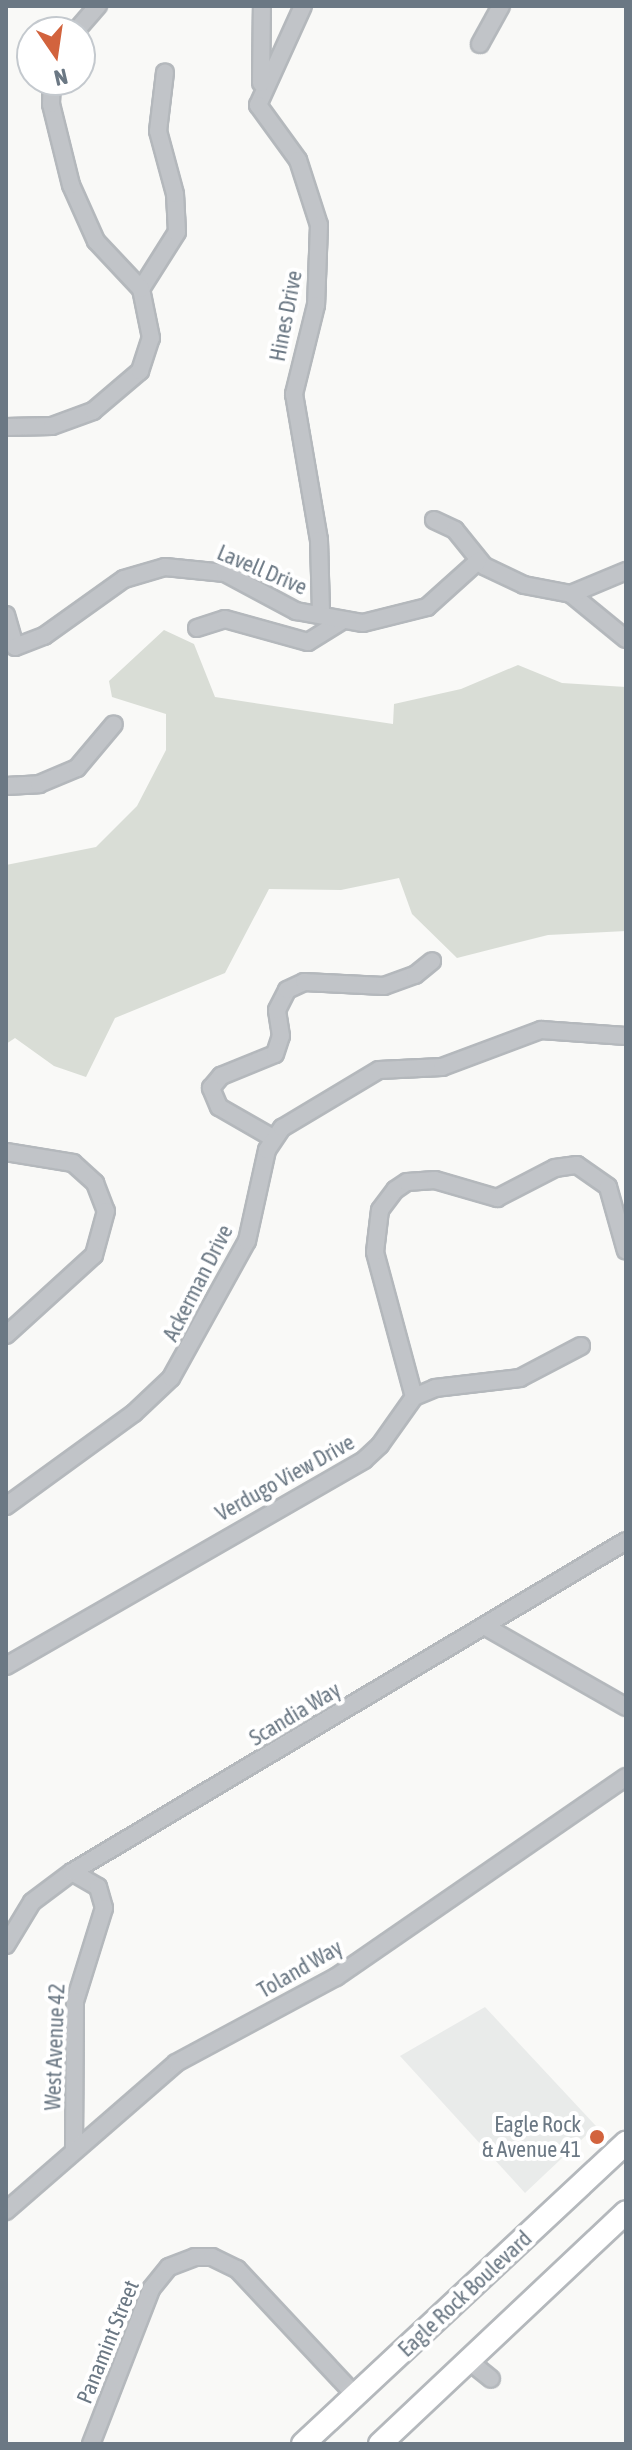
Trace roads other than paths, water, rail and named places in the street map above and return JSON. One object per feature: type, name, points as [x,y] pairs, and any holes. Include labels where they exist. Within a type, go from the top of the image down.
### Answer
[{"type":"main road","name":"Eagle Rock Boulevard","points":[[303,2444],[626,2143]]},
{"type":"main road","points":[[380,2444],[626,2212]]},
{"type":"main road","points":[[326,2444],[401,2353]]},
{"type":"street","points":[[259,97],[265,42],[262,6]]},
{"type":"street","points":[[259,97],[303,6]]},
{"type":"street","points":[[480,44],[501,6]]},
{"type":"street","points":[[141,289],[177,232],[175,194],[158,131],[165,72]]},
{"type":"street","points":[[6,427],[33,428],[72,421],[129,384],[151,338],[141,289],[86,223],[59,145],[54,96]]},
{"type":"street","name":"Hines Drive","points":[[259,97],[261,114],[308,181],[319,225],[316,305],[294,394],[319,540],[321,613]]},
{"type":"street","points":[[434,520],[455,530],[478,561],[524,585],[571,594],[626,639]]},
{"type":"street","name":"Lavell Drive","points":[[11,645],[44,636],[124,579],[165,567],[225,573],[296,611],[321,613],[340,622],[385,621],[427,607],[478,561]]},
{"type":"street","points":[[571,594],[624,568]]},
{"type":"street","points":[[6,615],[11,645]]},
{"type":"street","points":[[197,628],[225,619],[308,642],[340,622]]},
{"type":"street","points":[[6,786],[39,784],[77,768],[114,724]]},
{"type":"street","points":[[432,961],[415,975],[384,986],[304,982],[287,990],[277,1010],[281,1036],[275,1054],[221,1076],[211,1088],[219,1107],[273,1138],[379,1070],[442,1067],[541,1030],[626,1036]]},
{"type":"street","name":"Ackerman Drive","points":[[6,1506],[134,1413],[171,1378],[247,1241],[273,1138]]},
{"type":"street","points":[[6,1152],[73,1163],[102,1196],[102,1241],[58,1289],[6,1335]]},
{"type":"street","points":[[581,1346],[511,1380],[435,1388],[414,1397],[375,1252],[380,1210],[395,1190],[407,1182],[435,1180],[497,1198],[555,1168],[577,1165],[608,1187],[626,1251]]},
{"type":"street","name":"Verdugo View Drive","points":[[6,1666],[372,1454],[414,1397]]},
{"type":"street","name":"Scandia Way","points":[[6,1945],[32,1902],[72,1872],[626,1541]]},
{"type":"street","points":[[486,1627],[626,1707]]},
{"type":"street","name":"Toland Way","points":[[6,2211],[176,2063],[336,1977],[626,1777]]},
{"type":"street","name":"West Avenue 42","points":[[72,1872],[98,1887],[104,1908],[75,2001],[74,2149]]},
{"type":"street","name":"Panamint Street","points":[[91,2444],[151,2289],[169,2267],[195,2257],[212,2257],[237,2269],[356,2396]]},
{"type":"street","points":[[469,2361],[491,2379]]},
{"type":"place","name":"Eagle Rock & Avenue 41","points":[[597,2137]]}]
